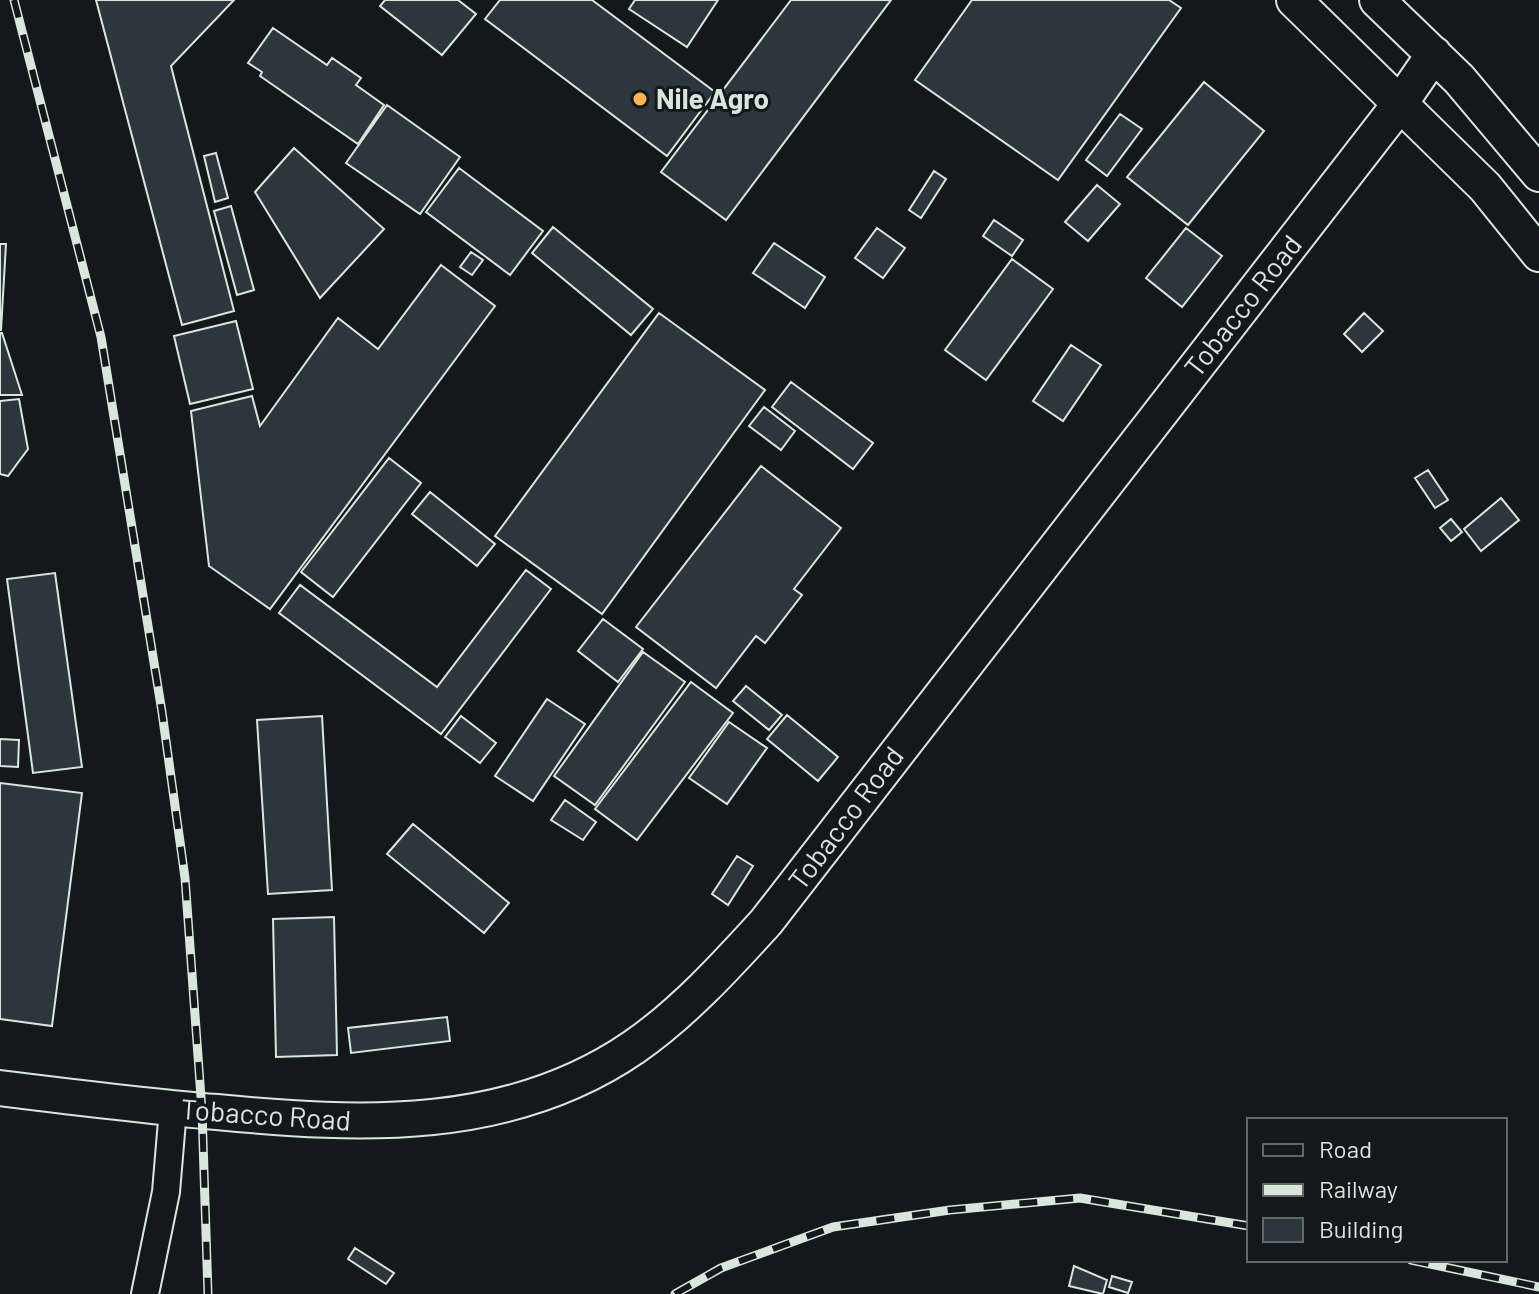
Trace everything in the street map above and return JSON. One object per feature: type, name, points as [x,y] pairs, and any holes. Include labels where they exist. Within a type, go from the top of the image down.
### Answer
[{"type":"street","points":[[1294,0],[1485,187],[1539,254]]},
{"type":"street","points":[[1377,0],[1459,79],[1539,174]]},
{"type":"street","name":"Tobacco Road","points":[[0,1088],[173,1109],[323,1122],[428,1120],[504,1106],[573,1081],[634,1047],[725,967],[766,922],[1399,105],[1434,54]]},
{"type":"street","points":[[145,1294],[166,1192],[173,1109]]},
{"type":"building","points":[[96,0],[234,0],[171,66],[234,311],[182,325]]},
{"type":"building","points":[[385,0],[458,0],[476,14],[442,55],[380,6]]},
{"type":"building","points":[[500,0],[592,0],[715,92],[667,156],[485,19]]},
{"type":"building","points":[[635,0],[718,0],[687,47],[629,9]]},
{"type":"building","points":[[791,0],[891,0],[726,220],[661,172]]},
{"type":"building","points":[[972,0],[1169,0],[1181,8],[1058,180],[915,80]]},
{"type":"building","points":[[273,28],[327,65],[332,58],[361,78],[356,85],[384,105],[358,144],[260,76],[262,72],[248,63]]},
{"type":"building","points":[[1204,82],[1264,131],[1188,225],[1127,177]]},
{"type":"building","points":[[387,105],[460,157],[420,214],[346,163]]},
{"type":"building","points":[[1120,114],[1142,129],[1107,176],[1086,160]]},
{"type":"building","points":[[294,148],[384,229],[320,298],[255,192]]},
{"type":"building","points":[[216,153],[228,198],[215,202],[204,156]]},
{"type":"building","points":[[459,168],[543,231],[510,275],[426,212]]},
{"type":"building","points":[[934,171],[946,179],[921,218],[909,210]]},
{"type":"building","points":[[1097,185],[1120,204],[1088,241],[1065,222]]},
{"type":"building","points":[[231,206],[254,290],[237,295],[214,211]]},
{"type":"building","points":[[994,220],[1023,240],[1012,256],[983,236]]},
{"type":"building","points":[[553,227],[653,309],[631,335],[532,253]]},
{"type":"building","points":[[877,228],[905,248],[883,278],[855,258]]},
{"type":"building","points":[[1186,228],[1222,256],[1182,307],[1146,278]]},
{"type":"building","points":[[774,243],[825,277],[805,308],[753,273]]},
{"type":"building","points":[[0,244],[6,244],[1,330],[0,330]]},
{"type":"building","points":[[471,252],[483,260],[472,275],[460,267]]},
{"type":"building","points":[[1012,259],[1053,289],[986,380],[945,350]]},
{"type":"building","points":[[441,265],[495,306],[270,609],[209,566],[191,411],[252,396],[260,426],[338,318],[378,349]]},
{"type":"building","points":[[659,313],[765,390],[602,614],[495,536]]},
{"type":"building","points":[[1364,313],[1383,331],[1362,352],[1344,334]]},
{"type":"building","points":[[236,321],[253,389],[190,404],[174,336]]},
{"type":"building","points":[[2,333],[22,395],[0,395]]},
{"type":"building","points":[[1071,345],[1101,365],[1063,421],[1033,401]]},
{"type":"building","points":[[791,382],[873,443],[853,469],[772,407]]},
{"type":"building","points":[[19,399],[28,449],[8,476],[0,474],[0,401]]},
{"type":"building","points":[[764,407],[795,431],[781,450],[749,426]]},
{"type":"building","points":[[389,458],[421,483],[333,597],[301,572]]},
{"type":"building","points":[[761,466],[841,528],[794,589],[802,595],[765,643],[756,636],[716,688],[636,627]]},
{"type":"building","points":[[1428,470],[1448,500],[1435,508],[1415,478]]},
{"type":"building","points":[[430,492],[495,544],[477,566],[412,514]]},
{"type":"building","points":[[1501,498],[1519,520],[1481,551],[1464,529]]},
{"type":"building","points":[[1451,519],[1462,532],[1451,541],[1440,528]]},
{"type":"building","points":[[526,570],[551,589],[441,734],[279,613],[300,585],[437,687]]},
{"type":"building","points":[[55,573],[82,767],[33,773],[7,579]]},
{"type":"building","points":[[603,619],[643,649],[618,682],[578,651]]},
{"type":"building","points":[[643,652],[685,682],[595,805],[554,776]]},
{"type":"building","points":[[691,682],[733,713],[637,840],[595,809]]},
{"type":"building","points":[[746,686],[782,715],[769,730],[733,701]]},
{"type":"building","points":[[547,699],[585,724],[533,801],[495,776]]},
{"type":"building","points":[[787,715],[838,757],[818,781],[767,739]]},
{"type":"building","points":[[322,716],[332,890],[268,894],[257,720]]},
{"type":"building","points":[[461,716],[496,743],[480,763],[445,737]]},
{"type":"building","points":[[729,722],[767,748],[727,804],[689,778]]},
{"type":"building","points":[[0,739],[19,740],[18,767],[0,766]]},
{"type":"building","points":[[0,783],[82,793],[52,1026],[0,1019]]},
{"type":"building","points":[[565,800],[596,822],[583,840],[551,820]]},
{"type":"building","points":[[413,824],[509,903],[484,933],[387,854]]},
{"type":"building","points":[[737,856],[753,866],[728,905],[712,894]]},
{"type":"building","points":[[334,917],[337,1055],[276,1057],[273,919]]},
{"type":"building","points":[[447,1017],[450,1041],[351,1053],[348,1028]]},
{"type":"building","points":[[355,1248],[394,1273],[386,1284],[348,1259]]},
{"type":"building","points":[[1074,1266],[1107,1280],[1103,1294],[1069,1286]]},
{"type":"building","points":[[1112,1276],[1132,1282],[1128,1293],[1109,1287]]},
{"type":"railway","points":[[14,0],[101,337],[162,712],[185,878],[202,1111],[208,1294]]},
{"type":"railway","points":[[675,1294],[721,1268],[833,1227],[950,1210],[1080,1198],[1247,1226]]},
{"type":"railway","points":[[1420,1262],[1539,1287]]},
{"type":"place","name":"Nile Agro","points":[[640,99]]}]
